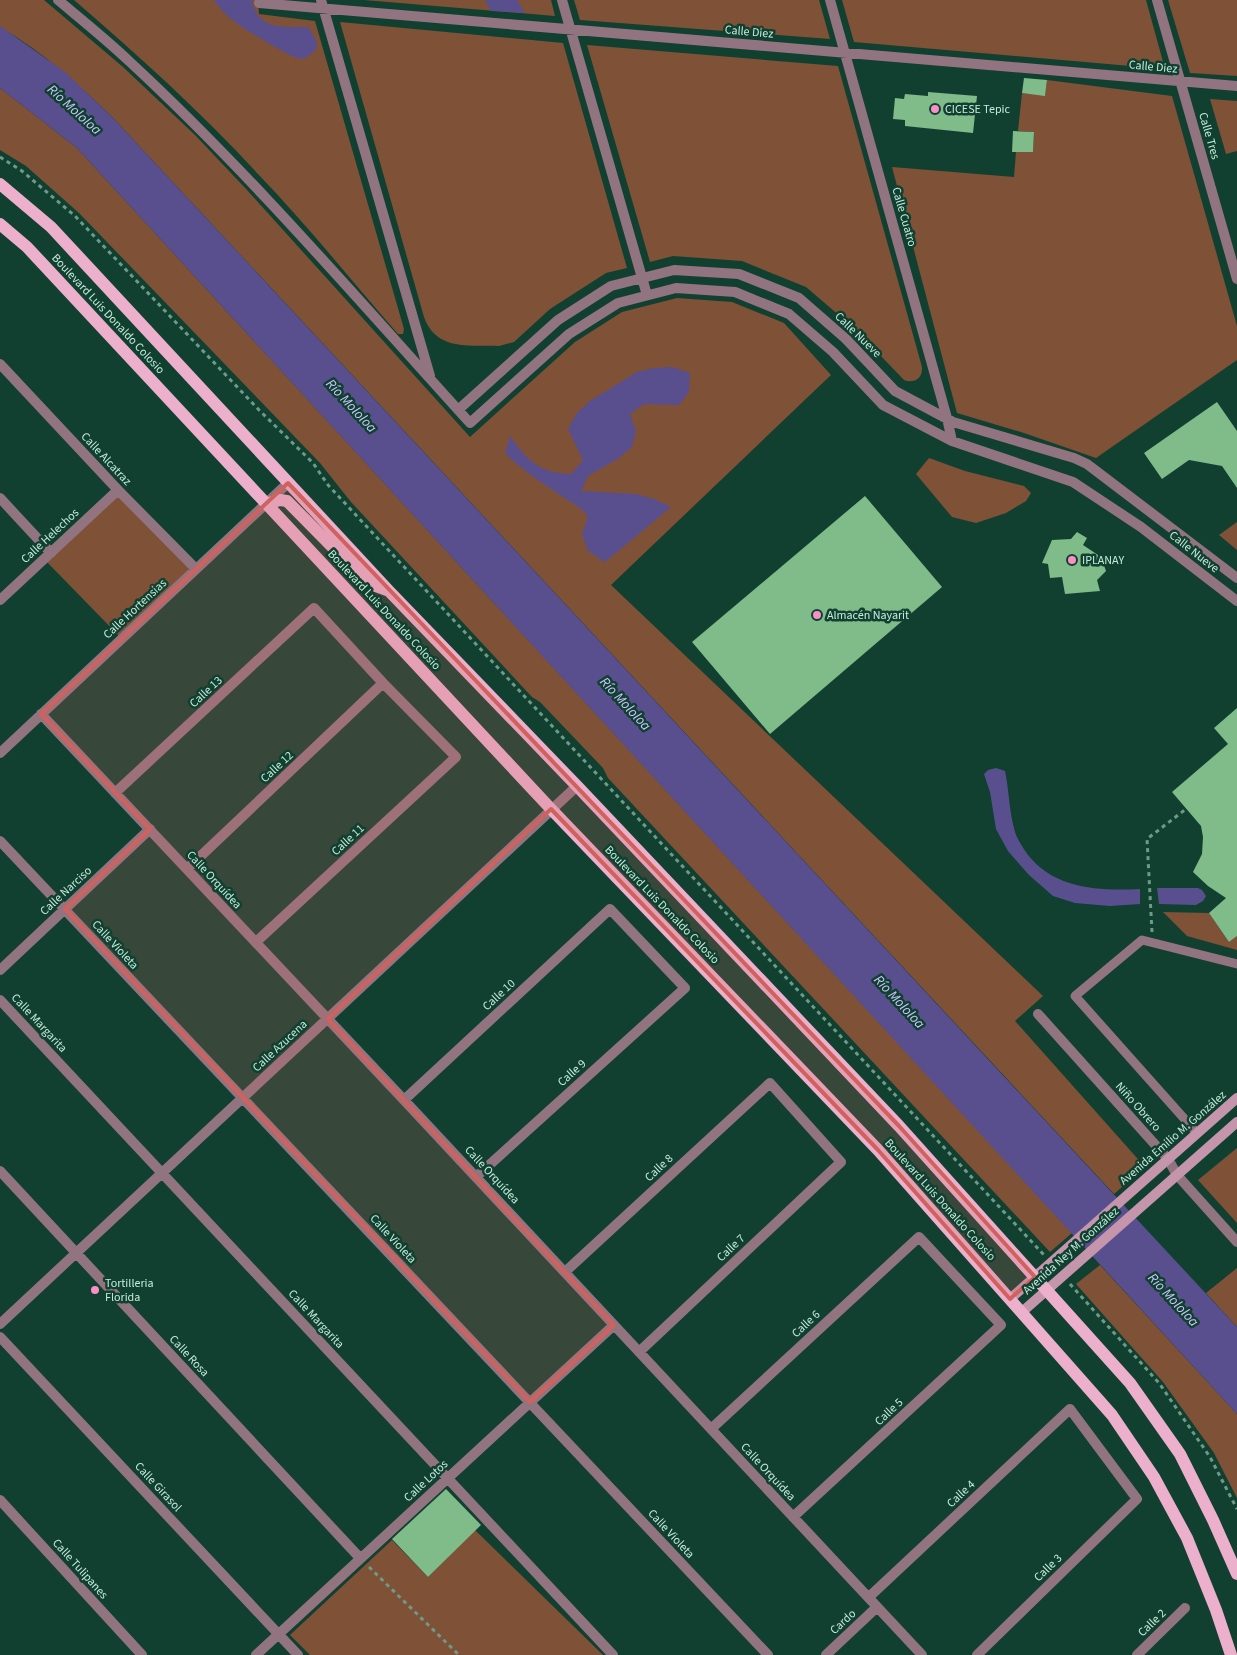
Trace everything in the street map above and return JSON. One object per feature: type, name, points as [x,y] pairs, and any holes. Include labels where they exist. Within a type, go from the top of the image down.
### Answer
[{"type":"main road","name":"Boulevard Luis Donaldo Colosio","points":[[0,184],[51,227],[389,591],[577,786],[899,1126],[1130,1383],[1180,1454],[1237,1574]]},
{"type":"main road","name":"Boulevard Luis Donaldo Colosio","points":[[0,224],[27,247],[551,809],[878,1150],[1112,1415],[1154,1477],[1187,1538],[1232,1655]]},
{"type":"main road","points":[[266,504],[280,500],[287,501],[365,580],[389,591]]},
{"type":"main road","name":"Avenida Emilio M. González","points":[[1125,1197],[1237,1098]]},
{"type":"main road","points":[[1177,1175],[1236,1124]]},
{"type":"main road","name":"Avenida Ney M. González","points":[[1022,1312],[1177,1175]]},
{"type":"main road","name":"Avenida Ney M. González","points":[[1010,1299],[1125,1197]]},
{"type":"street","points":[[58,0],[129,61],[200,129],[458,410]]},
{"type":"street","points":[[562,0],[647,295]]},
{"type":"street","name":"Calle Cuatro","points":[[830,0],[952,441]]},
{"type":"street","name":"Calle Tres","points":[[1157,0],[1237,279]]},
{"type":"street","name":"Calle Diez","points":[[259,3],[322,4],[571,30],[1237,86]]},
{"type":"street","points":[[322,4],[431,380]]},
{"type":"street","name":"Calle Nueve","points":[[1237,578],[1087,464],[1074,458],[953,422],[895,391],[846,338],[799,298],[739,274],[674,270],[611,286],[558,320],[458,410],[470,423],[569,334],[618,303],[676,288],[735,292],[789,314],[833,352],[883,405],[952,441],[1073,482],[1141,527],[1237,601]]},
{"type":"street","name":"Calle Alcatraz","points":[[0,364],[118,490],[196,569]]},
{"type":"street","name":"Calle Hortensias","points":[[0,753],[288,483]]},
{"type":"street","name":"Calle Helechos","points":[[0,600],[118,490]]},
{"type":"street","points":[[0,498],[51,553]]},
{"type":"street","name":"Calle 13","points":[[115,793],[314,608],[384,683]]},
{"type":"street","name":"Calle 11","points":[[256,942],[456,757],[384,683]]},
{"type":"street","name":"Calle 12","points":[[187,870],[384,683]]},
{"type":"street","name":"Calle Orquídea","points":[[41,714],[922,1655]]},
{"type":"street","name":"Calle Azucena","points":[[0,1324],[577,786]]},
{"type":"street","name":"Calle Narciso","points":[[0,970],[150,829]]},
{"type":"street","name":"Calle Violeta","points":[[0,841],[768,1655]]},
{"type":"street","name":"Calle 10","points":[[404,1100],[610,909],[685,988]]},
{"type":"street","name":"Calle 9","points":[[476,1177],[685,988]]},
{"type":"street","name":"Calle Margarita","points":[[0,1000],[613,1655]]},
{"type":"street","name":"Niño Obrero","points":[[1038,1014],[1168,1158],[1177,1175],[1237,1242]]},
{"type":"street","name":"Calle 8","points":[[565,1272],[770,1083],[841,1162]]},
{"type":"street","name":"Calle 7","points":[[639,1352],[841,1162]]},
{"type":"street","name":"Calle Rosa","points":[[0,1171],[360,1558]]},
{"type":"street","name":"Calle 6","points":[[711,1429],[919,1237],[1001,1325]]},
{"type":"street","name":"Calle Lotos","points":[[256,1655],[614,1325]]},
{"type":"street","name":"Calle 5","points":[[793,1517],[1001,1325]]},
{"type":"street","name":"Calle Girasol","points":[[0,1336],[298,1655]]},
{"type":"street","name":"Calle 4","points":[[869,1597],[1070,1409],[1137,1499]]},
{"type":"street","name":"Calle 3","points":[[976,1655],[1137,1499]]},
{"type":"street","name":"Calle Tulipanes","points":[[0,1500],[142,1655]]},
{"type":"street","name":"Cardo","points":[[826,1655],[877,1607]]},
{"type":"street","name":"Calle 2","points":[[1137,1655],[1185,1608]]},
{"type":"lane","points":[[1197,1133],[1075,996],[1142,940],[1237,964]]},
{"type":"path","points":[[0,157],[22,171],[75,216],[259,410],[313,463],[328,486],[1051,1263]]},
{"type":"path","points":[[1152,943],[1147,840],[1186,809]]},
{"type":"path","points":[[1063,1276],[1159,1383],[1210,1457],[1237,1509]]},
{"type":"path","points":[[360,1558],[459,1655]]},
{"type":"highlighted area","points":[[288,483],[899,1126],[1035,1277],[1010,1299],[878,1150],[551,809],[328,1019],[614,1325],[530,1402],[65,909],[150,829],[41,714]]},
{"type":"shaded area","points":[[0,0],[44,0],[123,67],[195,135],[247,190],[470,437],[575,342],[622,312],[677,298],[732,302],[784,323],[831,375],[611,585],[1043,996],[1015,1021],[1145,1167],[1114,1194],[113,118],[60,69],[0,27]]},
{"type":"shaded area","points":[[74,0],[258,0],[259,14],[315,21],[404,329],[403,334],[398,334],[294,213],[214,128]]},
{"type":"shaded area","points":[[364,0],[551,0],[555,16]]},
{"type":"shaded area","points":[[574,0],[819,0],[830,39],[580,20]]},
{"type":"shaded area","points":[[842,0],[1146,0],[1165,69],[854,42]]},
{"type":"shaded area","points":[[1168,0],[1237,0],[1237,76],[1190,73]]},
{"type":"shaded area","points":[[340,22],[563,43],[627,268],[606,273],[550,309],[514,342],[499,346],[465,345],[445,341],[437,336],[429,328],[424,317]]},
{"type":"shaded area","points":[[587,45],[838,66],[922,367],[921,374],[917,379],[914,381],[904,380],[855,329],[806,287],[742,261],[673,256],[650,262]]},
{"type":"shaded area","points":[[1047,80],[1172,96],[1237,326],[1237,360],[1096,458],[1024,433],[957,413],[892,167],[1014,177],[1016,152],[1033,152],[1034,132],[1018,131],[1022,93],[1045,95]]},
{"type":"shaded area","points":[[0,88],[77,148],[1072,1233],[1050,1252],[608,778],[603,768],[540,702],[532,697],[351,502],[320,463],[79,213],[26,166],[0,150]]},
{"type":"shaded area","points":[[1210,99],[1237,101],[1237,151],[1226,154]]},
{"type":"shaded area","points":[[929,458],[965,471],[1024,486],[1031,493],[1026,501],[1006,513],[976,523],[952,517],[916,474]]},
{"type":"shaded area","points":[[118,490],[196,569],[122,639],[44,559]]},
{"type":"shaded area","points":[[1237,522],[1237,550],[1219,535]]},
{"type":"shaded area","points":[[1163,912],[1209,913],[1229,942],[1237,936],[1237,950],[1187,936]]},
{"type":"shaded area","points":[[1237,1148],[1237,1223],[1198,1180]]},
{"type":"shaded area","points":[[1100,1265],[1237,1414],[1237,1498],[1214,1453],[1163,1382],[1076,1284]]},
{"type":"shaded area","points":[[1237,1268],[1237,1327],[1206,1293]]},
{"type":"shaded area","points":[[475,1530],[603,1655],[310,1655],[290,1635],[392,1540],[428,1577]]},
{"type":"water","points":[[214,0],[252,0],[259,17],[265,22],[272,25],[289,27],[308,27],[317,42],[316,50],[304,59],[289,54],[234,21]]},
{"type":"water","points":[[485,0],[517,0],[525,13],[491,11]]},
{"type":"water","name":"Río Mololoa","points":[[0,26],[65,72],[113,118],[1237,1327],[1237,1414],[77,148],[0,88]]},
{"type":"water","points":[[672,367],[690,373],[689,392],[679,405],[644,404],[630,414],[636,431],[632,447],[619,458],[588,476],[581,491],[636,494],[654,499],[671,507],[605,562],[588,551],[582,534],[588,516],[524,470],[505,453],[510,436],[535,464],[550,471],[571,474],[583,460],[568,429],[577,413],[590,401],[637,372],[654,368]]},
{"type":"water","points":[[996,768],[1005,771],[1011,814],[1019,842],[1039,866],[1051,875],[1079,886],[1109,889],[1140,889],[1140,904],[1110,906],[1075,903],[1053,896],[1029,875],[1008,851],[996,829],[990,792],[984,774],[988,770]]},
{"type":"water","points":[[1157,888],[1198,888],[1206,896],[1203,901],[1196,905],[1159,904]]},
{"type":"building","points":[[1024,78],[1047,80],[1045,96],[1022,93]]},
{"type":"building","name":"CICESE Tepic","points":[[928,92],[977,96],[973,133],[905,126],[905,120],[893,119],[895,98],[904,99],[905,94],[928,96]]},
{"type":"building","points":[[1013,131],[1034,132],[1033,152],[1012,152]]},
{"type":"building","points":[[1217,402],[1237,431],[1237,488],[1222,466],[1189,460],[1162,479],[1144,453]]},
{"type":"building","name":"Almacén Nayarit","points":[[865,496],[942,587],[770,734],[692,642]]},
{"type":"building","name":"IPLANAY","points":[[1077,532],[1087,538],[1083,545],[1101,557],[1106,571],[1097,580],[1100,591],[1065,594],[1062,577],[1050,578],[1048,564],[1042,563],[1052,540],[1071,539]]},
{"type":"building","points":[[1237,708],[1237,936],[1229,942],[1209,913],[1226,898],[1208,886],[1193,872],[1202,854],[1203,837],[1201,826],[1172,792],[1228,744],[1214,728]]},
{"type":"building","points":[[446,1489],[481,1525],[428,1577],[392,1539]]},
{"type":"place","name":"CICESE Tepic","points":[[935,109]]},
{"type":"place","name":"IPLANAY","points":[[1072,560]]},
{"type":"place","name":"Almacén Nayarit","points":[[817,615]]},
{"type":"place","name":"Tortilleria Florida","points":[[95,1290]]}]
